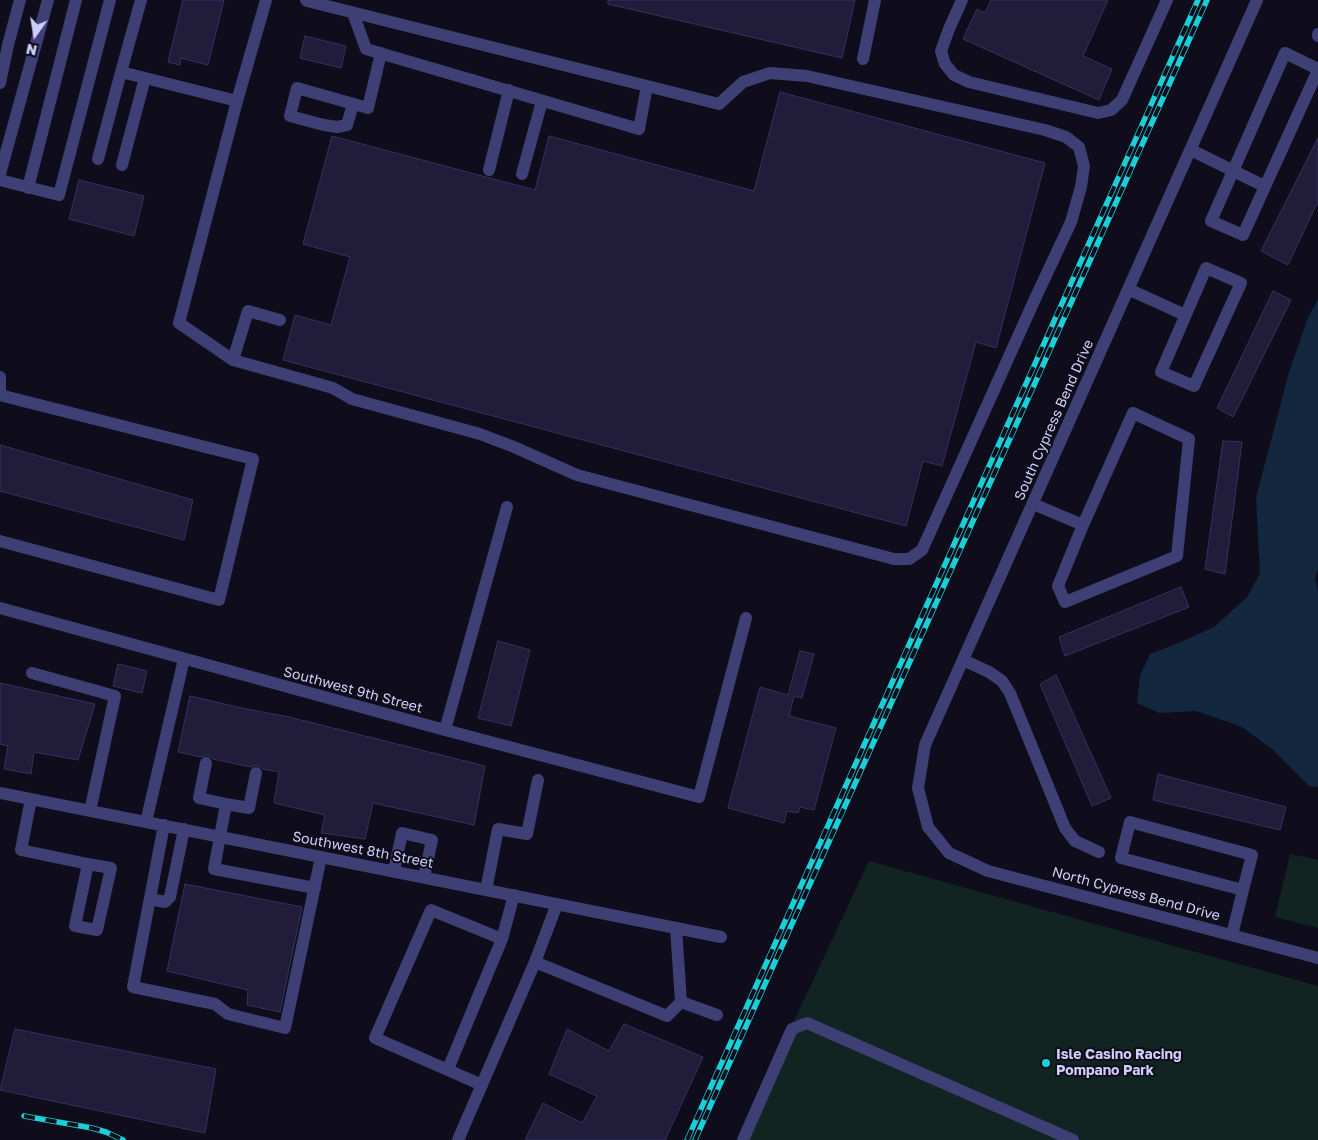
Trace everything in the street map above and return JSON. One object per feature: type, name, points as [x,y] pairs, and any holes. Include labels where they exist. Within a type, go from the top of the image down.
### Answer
[{"type":"street","points":[[0,83],[20,0]]},
{"type":"street","points":[[0,174],[48,0]]},
{"type":"street","points":[[28,188],[76,0]]},
{"type":"street","points":[[0,180],[59,195],[110,0]]},
{"type":"street","points":[[98,159],[141,0]]},
{"type":"street","points":[[266,0],[237,101],[180,324],[233,360],[333,388],[352,399],[480,434],[577,475],[894,559],[908,559],[922,550],[1071,222],[1081,188],[1084,166],[1079,147],[1066,136],[1045,130],[807,76],[770,73],[743,82],[719,104],[306,0]]},
{"type":"street","points":[[863,59],[875,0]]},
{"type":"street","points":[[962,0],[941,50],[945,64],[954,75],[968,82],[1098,113],[1112,110],[1122,100],[1167,0]]},
{"type":"street","name":"South Cypress Bend Drive","points":[[950,853],[928,826],[918,788],[925,745],[1257,0]]},
{"type":"street","points":[[354,13],[366,49],[639,129],[648,86]]},
{"type":"street","points":[[353,104],[347,125],[338,127],[290,116],[297,88],[368,108],[381,53]]},
{"type":"street","points":[[1285,53],[1318,70],[1243,235],[1211,221],[1285,53]]},
{"type":"street","points":[[121,72],[237,101]]},
{"type":"street","points":[[122,165],[145,78]]},
{"type":"street","points":[[489,170],[509,90]]},
{"type":"street","points":[[522,174],[542,101]]},
{"type":"street","points":[[1190,150],[1264,186]]},
{"type":"street","points":[[1206,268],[1240,283],[1194,386],[1161,372],[1185,315],[1206,268]]},
{"type":"street","points":[[1128,289],[1185,315]]},
{"type":"street","points":[[233,360],[248,311],[280,320]]},
{"type":"street","points":[[0,377],[0,395],[252,459],[219,600],[0,541]]},
{"type":"street","points":[[1133,413],[1189,439],[1177,556],[1065,602],[1058,586],[1082,525],[1133,413]]},
{"type":"street","points":[[1033,504],[1082,525]]},
{"type":"street","points":[[445,730],[507,506]]},
{"type":"street","name":"Southwest 9th Street","points":[[0,608],[445,730],[699,796],[746,618]]},
{"type":"street","points":[[146,822],[184,659]]},
{"type":"street","points":[[963,660],[989,672],[1002,681],[1010,692],[1065,828],[1075,841],[1099,852]]},
{"type":"street","points":[[32,673],[115,696],[90,811]]},
{"type":"street","points":[[206,763],[199,798],[226,804],[249,808],[256,773]]},
{"type":"street","points":[[486,890],[498,829],[527,834],[538,780]]},
{"type":"street","name":"Southwest 8th Street","points":[[0,793],[721,937]]},
{"type":"street","points":[[31,799],[21,850],[111,868],[97,930],[75,926],[88,864]]},
{"type":"street","points":[[226,804],[214,869],[314,888]]},
{"type":"street","points":[[1232,935],[1244,890],[1252,855],[1130,822],[1121,858],[1244,890]]},
{"type":"street","points":[[164,825],[134,987],[215,1004],[228,1014],[285,1028],[322,857]]},
{"type":"street","points":[[150,899],[165,902],[170,897],[184,830]]},
{"type":"street","points":[[394,871],[402,833],[432,840],[424,877]]},
{"type":"street","name":"North Cypress Bend Drive","points":[[950,853],[988,870],[1318,958]]},
{"type":"street","points":[[448,1070],[502,940],[514,895]]},
{"type":"street","points":[[458,1140],[558,904]]},
{"type":"street","points":[[482,1085],[375,1038],[431,910],[502,940]]},
{"type":"street","points":[[676,928],[681,1002]]},
{"type":"street","points":[[535,962],[666,1016],[681,1002]]},
{"type":"street","points":[[681,1002],[717,1015]]},
{"type":"street","points":[[743,1140],[792,1030],[807,1023],[1073,1140]]},
{"type":"green space","points":[[1290,854],[1318,860],[1318,928],[1275,917]]},
{"type":"green space","name":"Isle Casino Racing Pompano Park","points":[[869,861],[1318,986],[1318,1140],[738,1140]]},
{"type":"water","points":[[1318,300],[1318,570],[1315,578],[1318,591],[1318,787],[1309,786],[1273,750],[1242,727],[1196,711],[1159,713],[1137,703],[1140,676],[1150,654],[1214,627],[1247,597],[1260,573],[1256,498],[1289,372],[1309,315]]},
{"type":"building","points":[[183,0],[224,0],[208,65],[181,58],[180,65],[168,62]]},
{"type":"building","points":[[608,0],[855,0],[842,58],[608,4]]},
{"type":"building","points":[[991,0],[1108,0],[1083,56],[1112,69],[1099,100],[963,39],[977,9],[985,13]]},
{"type":"building","points":[[305,36],[346,46],[341,68],[300,58]]},
{"type":"building","points":[[780,92],[1045,163],[996,348],[976,342],[942,466],[923,461],[906,526],[283,360],[295,315],[331,325],[350,257],[303,244],[332,136],[535,190],[549,136],[754,191]]},
{"type":"building","points":[[1318,138],[1318,201],[1288,265],[1261,251]]},
{"type":"building","points":[[79,180],[144,196],[134,236],[69,219]]},
{"type":"building","points":[[1273,291],[1291,300],[1233,417],[1217,408]]},
{"type":"building","points":[[1223,441],[1242,442],[1225,574],[1205,569]]},
{"type":"building","points":[[0,445],[193,500],[184,540],[0,491]]},
{"type":"building","points":[[1181,587],[1189,607],[1065,656],[1059,637]]},
{"type":"building","points":[[498,641],[530,650],[511,726],[478,718]]},
{"type":"building","points":[[800,651],[814,654],[802,698],[794,696],[789,716],[836,728],[814,810],[800,807],[798,813],[787,811],[784,823],[728,808],[760,687],[788,695]]},
{"type":"building","points":[[118,664],[147,671],[142,693],[113,686]]},
{"type":"building","points":[[1056,675],[1111,798],[1092,806],[1040,684]]},
{"type":"building","points":[[0,683],[95,704],[78,760],[34,752],[31,774],[4,769],[8,746],[0,744]]},
{"type":"building","points":[[190,696],[289,717],[485,766],[474,825],[373,803],[365,839],[321,833],[325,815],[274,803],[279,772],[263,769],[257,765],[251,767],[213,759],[207,755],[201,757],[178,752]]},
{"type":"building","points":[[1158,774],[1286,807],[1280,830],[1153,800]]},
{"type":"building","points":[[185,884],[302,907],[280,1012],[247,1005],[248,990],[167,971]]},
{"type":"building","points":[[624,1024],[703,1057],[665,1140],[525,1140],[543,1103],[582,1123],[597,1096],[549,1074],[567,1029],[609,1051]]},
{"type":"building","points":[[15,1029],[216,1069],[205,1133],[0,1090]]},
{"type":"railway","points":[[687,1140],[1198,0]]},
{"type":"railway","points":[[695,1140],[1207,0]]},
{"type":"railway","points":[[24,1116],[92,1128],[123,1140]]},
{"type":"place","name":"Isle Casino Racing Pompano Park","points":[[1046,1063]]}]
